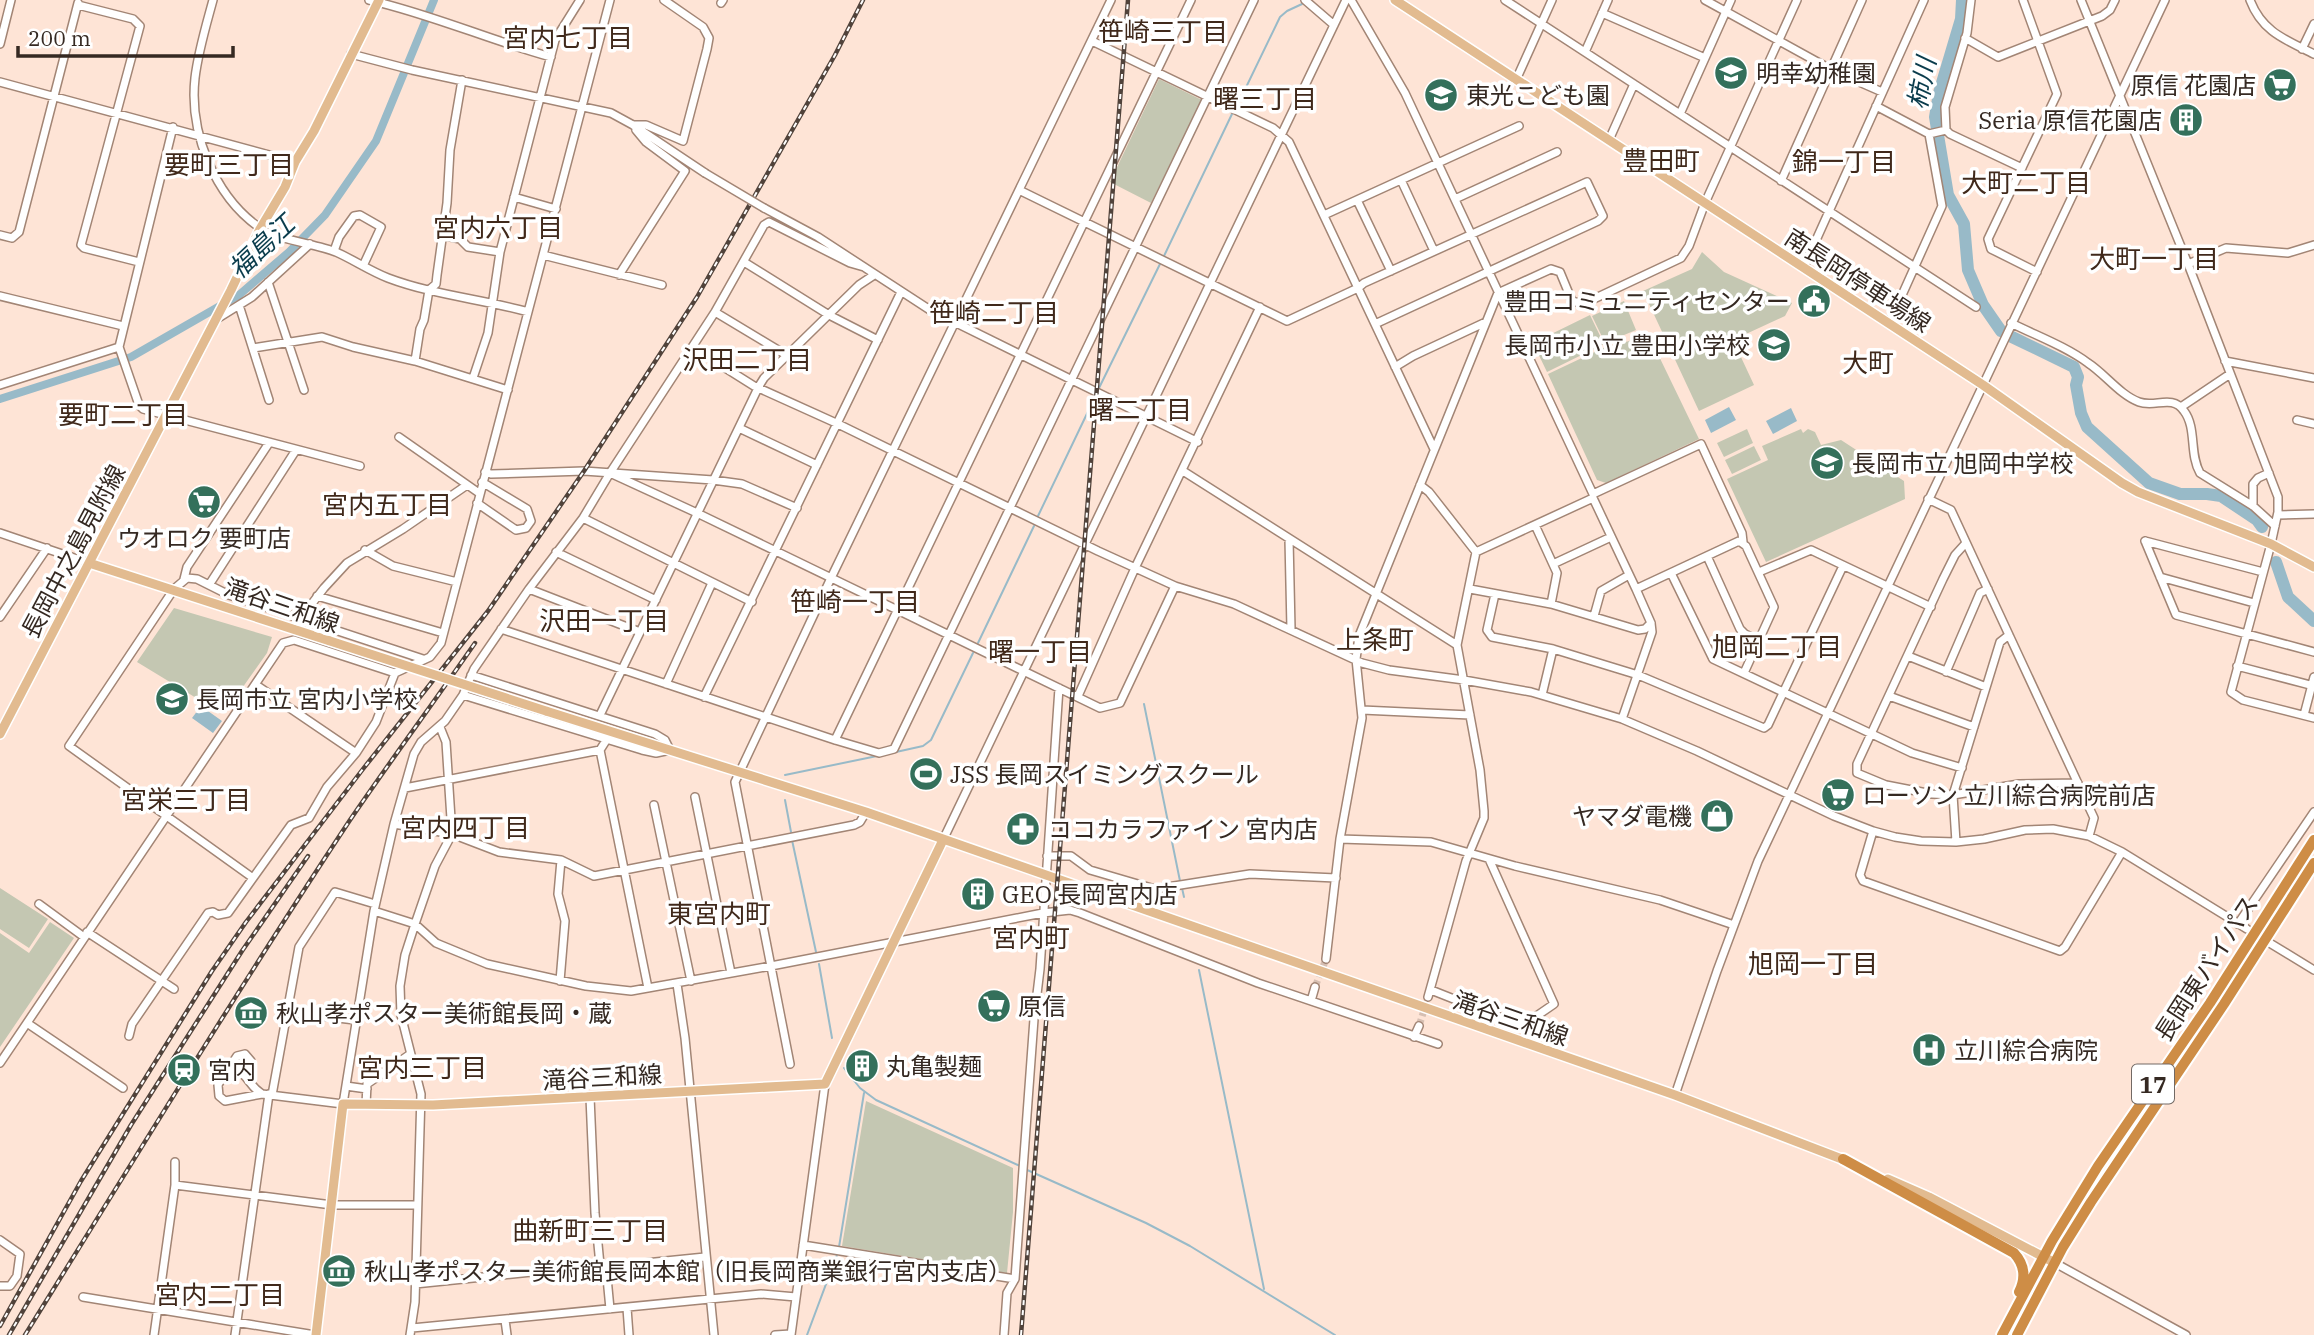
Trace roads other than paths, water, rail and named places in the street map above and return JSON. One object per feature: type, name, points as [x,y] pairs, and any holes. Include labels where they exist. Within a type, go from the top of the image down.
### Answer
[{"type":"highway","name":"長岡東バイパス","points":[[2002,1335],[2052,1241],[2098,1166],[2210,1003],[2314,840]]},
{"type":"highway","name":"長岡東バイパス","points":[[2017,1335],[2063,1247],[2111,1170],[2224,1004],[2314,863]]},
{"type":"highway","points":[[1843,1159],[1963,1226],[2007,1247],[2017,1255],[2024,1269],[2022,1286],[1997,1335]]},
{"type":"main road","name":"南長岡停車場線","points":[[1395,0],[1983,385],[2122,483],[2138,492],[2271,544],[2314,567]]},
{"type":"main road","points":[[260,229],[314,131],[375,1]]},
{"type":"main road","name":"長岡中之島見附線","points":[[0,734],[218,316],[260,229]]},
{"type":"main road","name":"滝谷三和線","points":[[89,563],[866,812],[1675,1095],[1843,1159],[1929,1197],[2055,1263]]},
{"type":"main road","points":[[825,1084],[943,839]]},
{"type":"main road","name":"滝谷三和線","points":[[342,1104],[421,1105],[825,1084]]},
{"type":"main road","points":[[316,1335],[342,1104]]},
{"type":"street","points":[[0,44],[12,0]]},
{"type":"street","points":[[213,0],[195,77],[194,102],[199,135],[209,165],[222,187],[260,229],[334,251],[389,278],[429,290],[528,312]]},
{"type":"street","points":[[473,378],[488,332],[500,252],[555,40],[580,0]]},
{"type":"street","points":[[129,1036],[132,1024],[208,913],[228,913],[291,825],[309,818],[327,787],[356,753],[376,722],[395,673],[435,653],[441,643],[610,0]]},
{"type":"street","points":[[633,125],[646,125],[682,141],[707,49],[709,38],[703,27],[664,0]]},
{"type":"street","points":[[790,1064],[736,791],[738,773],[1111,0]]},
{"type":"street","points":[[835,740],[1191,0]]},
{"type":"street","points":[[501,629],[835,740],[879,753],[894,749],[1254,0]]},
{"type":"street","points":[[1305,0],[1334,25]]},
{"type":"street","points":[[943,839],[1281,134],[1349,0],[1405,93],[1651,623],[1652,637],[1622,719]]},
{"type":"street","points":[[1505,0],[1976,307]]},
{"type":"street","points":[[1517,80],[1552,0]]},
{"type":"street","points":[[1585,52],[1608,0]]},
{"type":"street","points":[[1705,0],[1832,69],[1881,92]]},
{"type":"street","points":[[1680,114],[1731,0]]},
{"type":"street","points":[[1326,959],[1340,839],[1363,710],[1356,659],[1361,628],[1498,293],[1551,268],[1560,272],[1572,301],[1583,304],[1681,257],[1689,246],[1705,203],[1797,0]]},
{"type":"street","points":[[1781,181],[1862,0]]},
{"type":"street","points":[[1804,267],[1924,0]]},
{"type":"street","points":[[1944,130],[1945,107],[1965,38],[1971,0]]},
{"type":"street","points":[[2022,0],[2057,94],[1988,239],[1991,248],[2037,272]]},
{"type":"street","points":[[2081,0],[2278,496],[2278,515],[2271,544],[2231,689],[2236,697],[2314,718]]},
{"type":"street","points":[[1965,38],[1998,57],[2106,13],[2115,0]]},
{"type":"street","points":[[1675,1095],[1758,862],[2165,0]]},
{"type":"street","points":[[2250,0],[2258,17],[2272,33],[2314,54]]},
{"type":"street","points":[[375,1],[470,29],[500,43],[551,57]]},
{"type":"street","points":[[0,235],[12,238],[19,232],[78,2],[133,19],[140,26],[81,245],[139,262]]},
{"type":"street","points":[[1602,13],[1705,58]]},
{"type":"street","points":[[2302,48],[2314,24]]},
{"type":"street","points":[[1091,41],[1273,128],[1289,142],[1434,449]]},
{"type":"street","points":[[351,54],[396,67],[611,113],[705,173],[818,237],[874,275],[954,323],[1198,442]]},
{"type":"street","points":[[415,361],[429,290],[436,284],[450,150],[462,80]]},
{"type":"street","points":[[0,82],[295,162]]},
{"type":"street","points":[[1609,140],[1634,84]]},
{"type":"street","points":[[1876,106],[1931,132],[1944,130],[2022,168]]},
{"type":"street","points":[[619,275],[685,171],[646,142],[633,125]]},
{"type":"street","points":[[1324,215],[1519,125]]},
{"type":"street","points":[[173,127],[123,326],[120,350],[139,405],[143,409],[360,466]]},
{"type":"street","points":[[1889,324],[1942,202],[1931,132]]},
{"type":"street","points":[[1455,199],[1557,152]]},
{"type":"street","points":[[1401,180],[1433,251]]},
{"type":"street","points":[[1019,190],[1287,321],[1433,251],[1587,182],[1603,216],[1598,221],[1375,324]]},
{"type":"street","points":[[514,197],[556,209]]},
{"type":"street","points":[[1357,200],[1391,271]]},
{"type":"street","points":[[334,251],[339,237],[354,216],[360,215],[381,227],[363,266]]},
{"type":"street","points":[[225,1073],[238,1070],[251,1088],[268,1094],[342,1104],[374,908],[394,824],[417,748],[440,727],[463,695],[471,675],[501,629],[583,518],[715,312],[764,225],[769,222],[850,263],[864,267]]},
{"type":"street","points":[[442,235],[460,239],[468,247],[500,252]]},
{"type":"street","points":[[218,316],[253,297],[307,243]]},
{"type":"street","points":[[2188,264],[2225,248],[2288,253],[2314,245]]},
{"type":"street","points":[[543,255],[662,285]]},
{"type":"street","points":[[744,262],[829,315],[878,340]]},
{"type":"street","points":[[600,715],[759,386],[866,278],[874,275]]},
{"type":"street","points":[[268,282],[304,390]]},
{"type":"street","points":[[704,697],[901,292]]},
{"type":"street","points":[[0,297],[123,326]]},
{"type":"street","points":[[239,305],[269,400]]},
{"type":"street","points":[[1078,696],[1260,307]]},
{"type":"street","points":[[715,312],[788,356]]},
{"type":"street","points":[[1395,367],[1486,322]]},
{"type":"street","points":[[2011,323],[2087,361],[2139,402],[2164,401],[2181,407],[2191,427],[2200,473],[2253,506],[2275,526]]},
{"type":"street","points":[[253,348],[322,337],[415,361],[508,390]]},
{"type":"street","points":[[692,347],[754,386],[893,450],[1084,544],[1175,586],[1234,604],[1356,659],[1389,670],[1464,680],[1542,695],[1622,719],[1874,831],[1921,841],[1956,842],[2040,829],[2068,830],[2090,836],[2122,852],[2247,929]]},
{"type":"street","points":[[0,385],[120,350]]},
{"type":"street","points":[[2225,361],[2314,378]]},
{"type":"street","points":[[2181,407],[2230,374]]},
{"type":"street","points":[[2297,420],[2314,424]]},
{"type":"street","points":[[739,428],[817,465]]},
{"type":"street","points":[[399,437],[479,493]]},
{"type":"street","points":[[253,877],[69,747],[174,589],[184,579],[187,567],[269,443]]},
{"type":"street","points":[[1476,552],[1702,444],[1774,607],[1744,673]]},
{"type":"street","points":[[209,585],[296,450]]},
{"type":"street","points":[[485,472],[571,471],[713,480],[742,484],[797,508]]},
{"type":"street","points":[[1183,471],[1457,645]]},
{"type":"street","points":[[610,473],[1100,708],[1120,703],[1175,586]]},
{"type":"street","points":[[2253,506],[2253,484],[2258,478],[2269,473]]},
{"type":"street","points":[[477,503],[516,530],[526,528],[531,521],[527,509],[482,482]]},
{"type":"street","points":[[300,619],[347,563],[467,485]]},
{"type":"street","points":[[1420,485],[1429,492],[1476,552],[1457,645],[1480,770],[1484,811],[1469,852],[1429,993],[1522,1026],[1554,1004],[1489,859]]},
{"type":"street","points":[[1928,499],[1951,510],[2094,818],[2090,836]]},
{"type":"street","points":[[2278,515],[2314,514]]},
{"type":"street","points":[[583,518],[752,602]]},
{"type":"street","points":[[1535,525],[1557,577],[1551,604]]},
{"type":"street","points":[[0,533],[89,563]]},
{"type":"street","points":[[1553,564],[1611,537]]},
{"type":"street","points":[[1289,538],[1291,629]]},
{"type":"street","points":[[1636,589],[1739,541],[1743,542]]},
{"type":"street","points":[[2263,572],[2145,541],[2176,615],[2314,652]]},
{"type":"street","points":[[1965,544],[1955,555],[1857,764],[1857,773],[1912,792],[1953,795],[2019,784],[2078,783]]},
{"type":"street","points":[[0,617],[47,548]]},
{"type":"street","points":[[365,550],[393,566],[457,582]]},
{"type":"street","points":[[1759,572],[1808,550],[1931,607]]},
{"type":"street","points":[[556,552],[656,600]]},
{"type":"street","points":[[1707,556],[1741,629],[1760,641]]},
{"type":"street","points":[[1495,594],[1487,630],[1489,635],[1553,649],[1638,675],[1760,729],[1768,725],[1843,566]]},
{"type":"street","points":[[1671,573],[1711,658],[1913,753],[1962,768]]},
{"type":"street","points":[[1594,616],[1601,590],[1629,575]]},
{"type":"street","points":[[2160,577],[2254,603]]},
{"type":"street","points":[[184,579],[191,578],[229,595],[423,659]]},
{"type":"street","points":[[666,684],[712,583]]},
{"type":"street","points":[[529,589],[640,632]]},
{"type":"street","points":[[1470,589],[1551,604],[1638,630],[1645,629],[1651,623]]},
{"type":"street","points":[[1946,672],[1980,593],[1988,589]]},
{"type":"street","points":[[317,596],[443,633]]},
{"type":"street","points":[[1956,842],[1953,795],[2000,642],[2009,635]]},
{"type":"street","points":[[0,1063],[283,643],[294,640],[395,673]]},
{"type":"street","points":[[1542,695],[1553,649]]},
{"type":"street","points":[[1909,656],[1986,687]]},
{"type":"street","points":[[2237,666],[2313,683],[2304,715]]},
{"type":"street","points":[[463,695],[642,750],[656,753],[670,750],[665,740],[655,734],[471,675]]},
{"type":"street","points":[[256,685],[356,753]]},
{"type":"street","points":[[1004,1335],[1007,1293],[1015,1279],[1059,688]]},
{"type":"street","points":[[1889,696],[1974,727]]},
{"type":"street","points":[[1363,710],[1470,715]]},
{"type":"street","points":[[440,727],[446,742],[452,834],[435,866],[415,924],[405,955],[400,986],[401,1016],[421,1094],[411,1332],[761,1294],[796,1297]]},
{"type":"street","points":[[607,739],[600,750],[648,988]]},
{"type":"street","points":[[405,788],[600,750]]},
{"type":"street","points":[[695,797],[731,973]]},
{"type":"street","points":[[654,805],[691,981]]},
{"type":"street","points":[[394,824],[452,834],[499,852],[561,860],[594,876],[854,825],[860,822],[866,812]]},
{"type":"street","points":[[2238,924],[2314,812]]},
{"type":"street","points":[[1874,831],[1860,875],[1863,881],[2060,951],[2065,947],[2122,852]]},
{"type":"street","points":[[1340,839],[1420,840],[1515,866],[1660,900],[1734,925]]},
{"type":"street","points":[[1047,856],[1071,856],[1090,870],[1155,889],[1250,874],[1303,874],[1336,878]]},
{"type":"street","points":[[560,981],[565,920],[558,894],[561,860]]},
{"type":"street","points":[[235,1335],[268,1094],[299,947],[335,892],[415,924],[436,943],[487,964],[560,981],[631,991],[771,967],[1043,912],[1080,912],[1258,983],[1438,1044]]},
{"type":"street","points":[[39,904],[174,989]]},
{"type":"street","points":[[2268,942],[2314,970]]},
{"type":"street","points":[[677,984],[714,1335]]},
{"type":"street","points":[[1311,1001],[1315,987]]},
{"type":"street","points":[[286,1012],[355,1020]]},
{"type":"street","points":[[27,1023],[123,1088]]},
{"type":"street","points":[[1414,1037],[1419,1026]]},
{"type":"street","points":[[249,1083],[251,1061],[245,1054],[237,1056],[218,1085],[218,1093],[222,1099],[233,1101],[268,1094]]},
{"type":"street","points":[[366,1105],[367,1088],[371,1080],[409,1055]]},
{"type":"street","points":[[775,1335],[791,1334],[825,1084]]},
{"type":"street","points":[[346,1086],[367,1088]]},
{"type":"street","points":[[590,1097],[595,1213],[610,1309]]},
{"type":"street","points":[[154,1335],[175,1185],[175,1162]]},
{"type":"street","points":[[175,1185],[332,1205],[417,1205]]},
{"type":"street","points":[[0,1240],[20,1254],[17,1276],[10,1286],[0,1286]]},
{"type":"street","points":[[803,1245],[1015,1279]]},
{"type":"street","points":[[415,1284],[705,1257]]},
{"type":"street","points":[[2055,1263],[2186,1335]]},
{"type":"street","points":[[83,1297],[316,1335]]},
{"type":"street","points":[[627,1308],[629,1335]]},
{"type":"street","points":[[505,1320],[507,1335]]},
{"type":"water","points":[[1729,407],[1736,420],[1711,433],[1705,420]]},
{"type":"water","points":[[1791,408],[1797,421],[1773,434],[1766,421]]},
{"type":"water","points":[[201,706],[222,721],[213,733],[192,718]]},
{"type":"waterway","name":"福島江","points":[[0,399],[131,357],[239,295],[289,252],[325,215],[376,141],[434,0]]},
{"type":"waterway","name":"柿川","points":[[1962,0],[1961,19],[1939,93],[1935,117],[1948,195],[1964,224],[1968,270],[1983,305],[2001,331]]},
{"type":"waterway","points":[[1237,106],[1280,17],[1302,4]]},
{"type":"waterway","points":[[1164,256],[1232,114]]},
{"type":"waterway","points":[[1099,388],[1160,264]]},
{"type":"waterway","name":"柿川","points":[[2012,337],[2074,367],[2078,377],[2076,385],[2081,413],[2087,427],[2149,483],[2180,494],[2221,496],[2257,520],[2262,527]]},
{"type":"waterway","points":[[1038,516],[1094,399]]},
{"type":"waterway","points":[[978,643],[1034,526]]},
{"type":"waterway","name":"柿川","points":[[2276,562],[2288,597],[2314,621]]},
{"type":"waterway","points":[[896,752],[923,746],[931,740],[973,653]]},
{"type":"waterway","points":[[1144,704],[1180,881]]},
{"type":"waterway","points":[[785,775],[877,756]]},
{"type":"waterway","points":[[785,800],[791,832]]},
{"type":"waterway","points":[[792,840],[816,952]]},
{"type":"waterway","points":[[1182,888],[1184,897]]},
{"type":"waterway","points":[[819,964],[832,1038]]},
{"type":"waterway","points":[[1199,970],[1264,1289]]},
{"type":"waterway","points":[[844,1068],[860,1088],[876,1100],[1020,1166]]},
{"type":"waterway","points":[[839,1247],[864,1093]]},
{"type":"waterway","points":[[1025,1169],[1146,1223],[1190,1246],[1335,1335]]},
{"type":"waterway","points":[[807,1335],[838,1252]]},
{"type":"tunnel","points":[[1315,987],[1326,959]]},
{"type":"tunnel","points":[[1419,1026],[1426,1004]]},
{"type":"railway","points":[[0,1326],[81,1181],[212,971],[246,922],[363,769],[488,611],[584,471],[697,297],[835,55],[863,0]]},
{"type":"railway","points":[[1021,1335],[1128,0]]},
{"type":"railway","points":[[25,1335],[308,884],[365,798],[475,643]]},
{"type":"railway","points":[[9,1335],[131,1125],[242,951],[308,856]]},
{"type":"place","name":"明幸幼稚園","points":[[1731,73]]},
{"type":"place","name":"原信 花園店","points":[[2280,85]]},
{"type":"place","name":"東光こども園","points":[[1441,95]]},
{"type":"place","name":"Seria 原信花園店","points":[[2186,120]]},
{"type":"place","name":"豊田コミュニティセンター","points":[[1814,301]]},
{"type":"place","name":"長岡市小立 豊田小学校","points":[[1774,345]]},
{"type":"place","name":"長岡市立 旭岡中学校","points":[[1827,463]]},
{"type":"place","name":"ウオロク 要町店","points":[[204,502]]},
{"type":"place","name":"長岡市立 宮内小学校","points":[[172,699]]},
{"type":"place","name":"JSS 長岡スイミングスクール","points":[[926,774]]},
{"type":"place","name":"ローソン 立川綜合病院前店","points":[[1838,795]]},
{"type":"place","name":"ヤマダ電機","points":[[1717,816]]},
{"type":"place","name":"ココカラファイン 宮内店","points":[[1023,829]]},
{"type":"place","name":"GEO 長岡宮内店","points":[[978,894]]},
{"type":"place","name":"原信","points":[[994,1006]]},
{"type":"place","name":"秋山孝ポスター美術館長岡・蔵","points":[[251,1013]]},
{"type":"place","name":"立川綜合病院","points":[[1929,1050]]},
{"type":"place","name":"丸亀製麺","points":[[862,1066]]},
{"type":"place","name":"宮内","points":[[184,1070]]},
{"type":"place","name":"秋山孝ポスター美術館長岡本館（旧長岡商業銀行宮内支店）","points":[[339,1271]]},
{"type":"district","name":"笹崎三丁目","points":[[1163,31]]},
{"type":"district","name":"宮内七丁目","points":[[568,37]]},
{"type":"district","name":"曙三丁目","points":[[1265,98]]},
{"type":"district","name":"豊田町","points":[[1661,160]]},
{"type":"district","name":"錦一丁目","points":[[1844,161]]},
{"type":"district","name":"要町三丁目","points":[[229,164]]},
{"type":"district","name":"大町二丁目","points":[[2026,182]]},
{"type":"district","name":"宮内六丁目","points":[[498,227]]},
{"type":"district","name":"大町一丁目","points":[[2154,258]]},
{"type":"district","name":"笹崎二丁目","points":[[994,312]]},
{"type":"district","name":"沢田二丁目","points":[[747,359]]},
{"type":"district","name":"大町","points":[[1868,362]]},
{"type":"district","name":"曙二丁目","points":[[1140,409]]},
{"type":"district","name":"要町二丁目","points":[[123,414]]},
{"type":"district","name":"宮内五丁目","points":[[387,504]]},
{"type":"district","name":"笹崎一丁目","points":[[855,601]]},
{"type":"district","name":"沢田一丁目","points":[[604,620]]},
{"type":"district","name":"上条町","points":[[1375,639]]},
{"type":"district","name":"旭岡二丁目","points":[[1777,646]]},
{"type":"district","name":"曙一丁目","points":[[1040,651]]},
{"type":"district","name":"宮栄三丁目","points":[[186,799]]},
{"type":"district","name":"宮内四丁目","points":[[465,827]]},
{"type":"district","name":"東宮内町","points":[[719,913]]},
{"type":"district","name":"宮内町","points":[[1031,937]]},
{"type":"district","name":"旭岡一丁目","points":[[1813,963]]},
{"type":"district","name":"宮内三丁目","points":[[422,1067]]},
{"type":"district","name":"曲新町三丁目","points":[[590,1230]]},
{"type":"district","name":"宮内二丁目","points":[[220,1294]]}]
